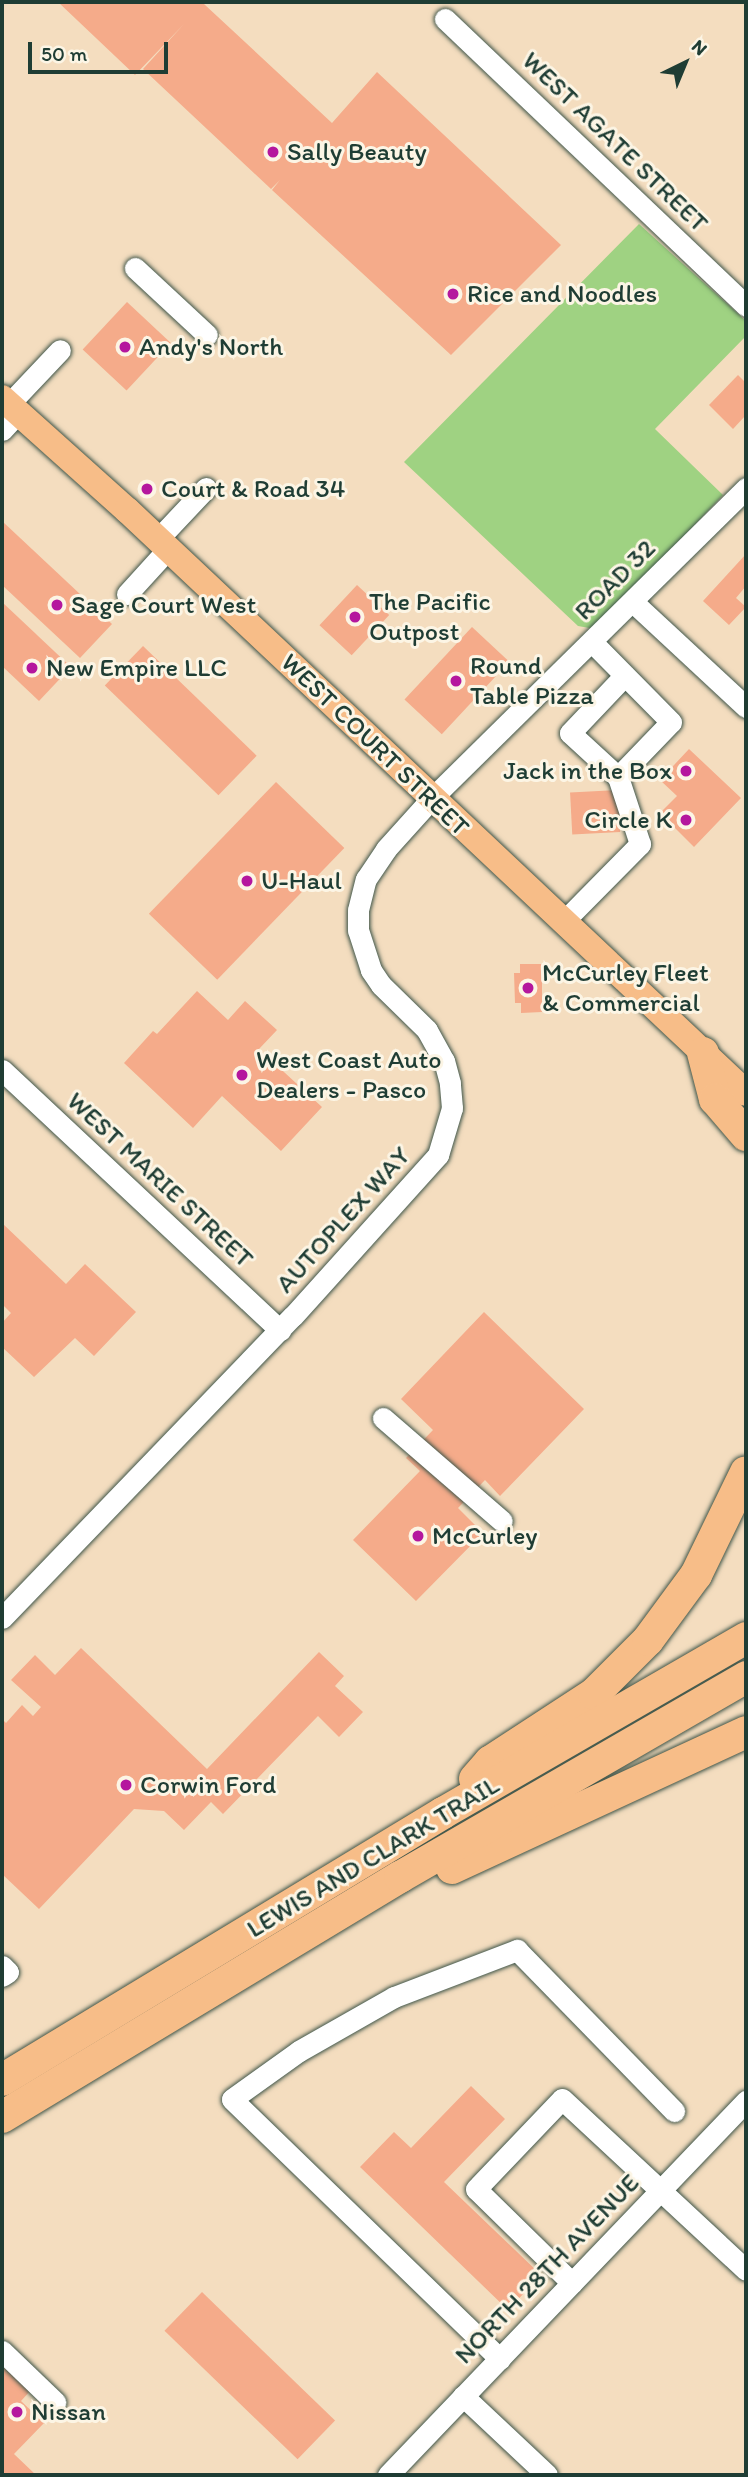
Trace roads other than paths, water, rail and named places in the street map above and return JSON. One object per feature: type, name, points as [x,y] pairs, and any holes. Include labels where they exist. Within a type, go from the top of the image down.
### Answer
[{"type":"highway","points":[[704,1054],[715,1099],[746,1135]]},
{"type":"highway","points":[[443,1813],[490,1762],[594,1693],[648,1640],[696,1575],[746,1472]]},
{"type":"highway","name":"LEWIS AND CLARK TRAIL","points":[[2,2080],[443,1813],[746,1638]]},
{"type":"highway","name":"LEWIS AND CLARK TRAIL","points":[[2,2117],[400,1877],[746,1677]]},
{"type":"highway","points":[[400,1877],[448,1870],[746,1732]]},
{"type":"main road","name":"WEST COURT STREET","points":[[8,411],[163,544],[746,1093]]},
{"type":"street","name":"WEST AGATE STREET","points":[[444,19],[746,306]]},
{"type":"street","points":[[135,268],[207,335]]},
{"type":"street","points":[[8,411],[60,350]]},
{"type":"street","points":[[127,594],[206,488]]},
{"type":"street","name":"ROAD 32","points":[[432,799],[592,642],[742,501]]},
{"type":"street","points":[[634,603],[746,707]]},
{"type":"street","points":[[592,642],[671,722],[618,777]]},
{"type":"street","points":[[565,920],[640,844],[618,777],[570,733],[624,676]]},
{"type":"street","name":"AUTOPLEX WAY","points":[[2,1618],[280,1330],[429,1168],[447,1132],[452,1108],[450,1083],[444,1061],[427,1030],[381,985],[371,970],[358,930],[361,892],[366,879],[386,849],[432,799]]},
{"type":"street","name":"WEST MARIE STREET","points":[[2,1070],[280,1330]]},
{"type":"street","points":[[383,1418],[502,1521]]},
{"type":"street","points":[[500,2359],[232,2099],[299,2051],[394,1997],[517,1950],[674,2111]]},
{"type":"street","points":[[572,2283],[476,2189],[562,2099],[746,2270]]},
{"type":"street","name":"NORTH 28TH AVENUE","points":[[389,2475],[746,2101]]},
{"type":"street","points":[[2,2351],[55,2402]]},
{"type":"street","points":[[463,2396],[547,2475]]},
{"type":"place","name":"Sally Beauty","points":[[273,152]]},
{"type":"place","name":"Rice and Noodles","points":[[453,294]]},
{"type":"place","name":"Andy's North","points":[[125,347]]},
{"type":"place","name":"Court & Road 34","points":[[147,489]]},
{"type":"place","name":"Sage Court West","points":[[57,605]]},
{"type":"place","name":"The Pacific Outpost","points":[[355,617]]},
{"type":"place","name":"New Empire LLC","points":[[32,668]]},
{"type":"place","name":"Round Table Pizza","points":[[456,681]]},
{"type":"place","name":"Jack in the Box","points":[[686,771]]},
{"type":"place","name":"Circle K","points":[[686,820]]},
{"type":"place","name":"U-Haul","points":[[247,881]]},
{"type":"place","name":"McCurley Fleet & Commercial","points":[[528,988]]},
{"type":"place","name":"West Coast Auto Dealers - Pasco","points":[[242,1075]]},
{"type":"place","name":"McCurley","points":[[418,1536]]},
{"type":"place","name":"Corwin Ford","points":[[126,1785]]},
{"type":"place","name":"Nissan","points":[[17,2412]]}]
